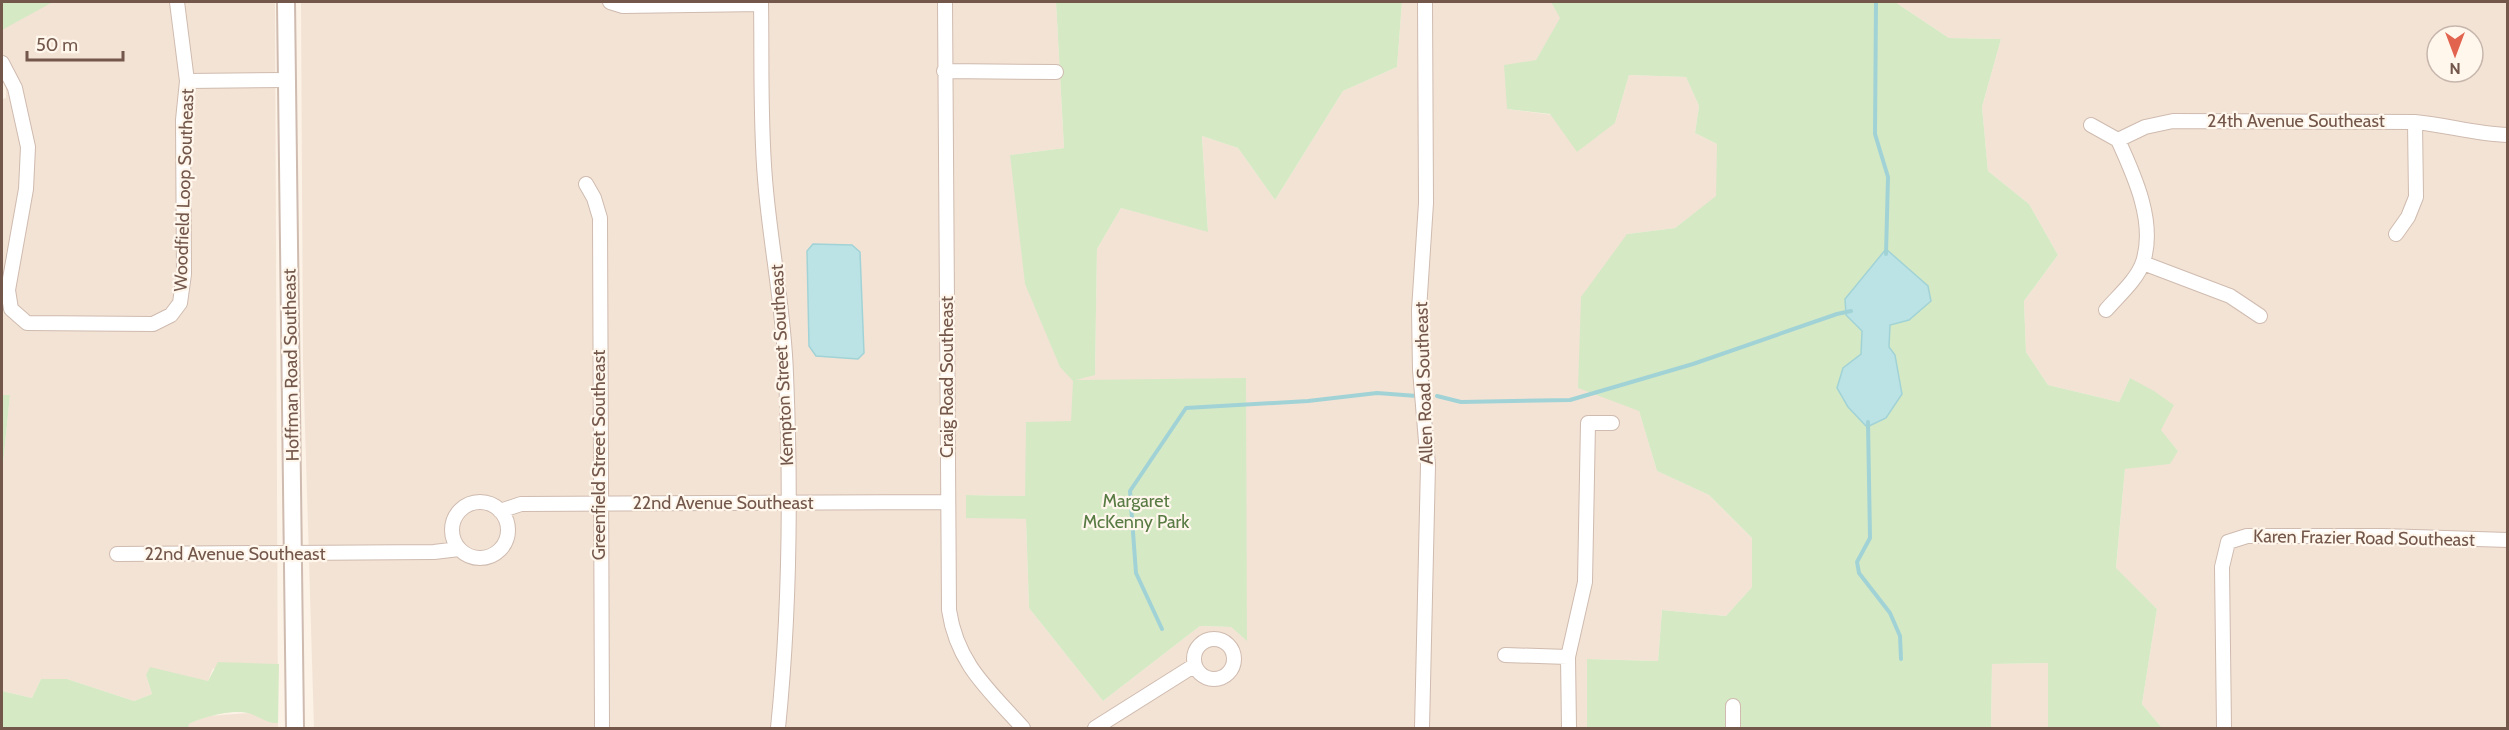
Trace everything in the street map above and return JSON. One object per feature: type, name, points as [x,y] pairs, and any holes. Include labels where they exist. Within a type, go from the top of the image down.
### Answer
[{"type":"street","name":"Woodfield Loop Southeast","points":[[2,63],[15,88],[28,147],[26,189],[8,290],[11,309],[27,323],[153,324],[171,315],[180,303],[184,274],[183,120],[187,81],[177,2]]},
{"type":"street","name":"Hoffman Road Southeast","points":[[286,2],[295,729]]},
{"type":"street","points":[[610,2],[623,6],[761,3]]},
{"type":"street","name":"Craig Road Southeast","points":[[945,2],[949,610],[957,646],[976,677],[1023,729]]},
{"type":"street","name":"Allen Road Southeast","points":[[1422,729],[1428,465],[1420,369],[1419,310],[1426,202],[1425,2]]},
{"type":"street","name":"Kempton Street Southeast","points":[[761,3],[763,149],[786,372],[789,503],[788,635],[778,729]]},
{"type":"street","points":[[944,71],[1056,72]]},
{"type":"street","points":[[187,81],[287,80]]},
{"type":"street","name":"24th Avenue Southeast","points":[[2118,140],[2145,127],[2173,121],[2415,122],[2448,124],[2476,134],[2508,135]]},
{"type":"street","points":[[2396,234],[2408,217],[2416,196],[2415,122]]},
{"type":"street","points":[[2091,124],[2118,140],[2137,183],[2146,245],[2143,263],[2106,310]]},
{"type":"street","name":"Greenfield Street Southeast","points":[[586,184],[594,198],[600,218],[599,504],[602,729]]},
{"type":"street","points":[[2143,263],[2229,296],[2259,316]]},
{"type":"street","points":[[1569,729],[1568,657],[1585,582],[1588,423],[1612,423]]},
{"type":"street","name":"22nd Avenue Southeast","points":[[117,554],[434,552],[459,549],[479,558],[499,551],[508,531],[500,511],[481,502],[461,510],[452,529],[459,549]]},
{"type":"street","name":"22nd Avenue Southeast","points":[[500,511],[521,504],[948,502]]},
{"type":"street","name":"Karen Frazier Road Southeast","points":[[2224,729],[2222,567],[2228,542],[2247,536],[2383,536],[2508,540]]},
{"type":"street","points":[[1505,656],[1568,657]]},
{"type":"street","points":[[1095,729],[1195,664]]},
{"type":"street","points":[[1733,706],[1733,729]]},
{"type":"shaded area","points":[[2,2],[275,2],[278,728],[188,728],[188,724],[207,716],[249,713],[213,668],[208,681],[146,675],[152,694],[134,701],[67,679],[41,679],[32,698],[2,691],[2,474],[10,395],[2,395],[2,99],[6,98],[6,84],[2,81]]},
{"type":"shaded area","points":[[301,2],[1056,2],[1064,148],[1011,155],[1095,375],[1097,249],[1121,208],[1208,231],[1202,136],[1238,148],[1275,200],[1343,91],[1397,67],[1402,2],[1551,2],[1561,18],[1507,109],[1615,123],[1629,75],[1686,77],[1699,106],[1695,133],[1717,144],[1717,196],[1675,228],[1627,234],[1639,411],[1657,471],[1709,495],[1752,538],[1752,587],[1726,616],[1662,610],[1658,661],[1587,659],[1587,728],[314,728],[303,360]],"holes":[[[1071,421],[1246,640],[1231,627],[1200,626],[1103,701],[1029,608],[1026,518],[966,495],[1025,496]]]},
{"type":"shaded area","points":[[1895,2],[2507,2],[2507,728],[2162,728],[2142,704],[2157,609],[2116,569],[2125,469],[2178,451],[2161,431],[2130,378],[2119,402],[2048,385],[2026,352],[2024,301],[2058,255],[2029,204],[1988,171],[1982,107],[2001,39],[1949,38]]},
{"type":"shaded area","points":[[2049,663],[2048,728],[1991,728],[1992,664]]},
{"type":"green space","points":[[2,2],[53,2],[2,30]]},
{"type":"green space","name":"Margaret McKenny Park","points":[[1056,2],[1402,2],[1397,67],[1343,91],[1275,200],[1238,148],[1202,136],[1208,232],[1121,208],[1097,249],[1095,375],[1076,380],[1246,378],[1247,641],[1231,627],[1200,626],[1103,701],[1029,608],[1026,519],[966,518],[966,495],[1025,496],[1026,422],[1071,421],[1073,381],[1060,367],[1025,284],[1010,155],[1064,148]]},
{"type":"green space","points":[[1551,2],[1895,2],[1949,38],[2001,39],[1982,107],[1988,171],[2029,204],[2058,255],[2024,301],[2026,352],[2048,385],[2119,402],[2130,378],[2174,405],[2161,430],[2178,451],[2170,464],[2125,469],[2116,568],[2157,609],[2142,704],[2162,728],[2048,728],[2048,663],[1992,664],[1991,728],[1587,728],[1587,659],[1658,661],[1662,610],[1726,616],[1752,587],[1752,538],[1709,495],[1657,471],[1639,411],[1578,388],[1581,297],[1627,234],[1675,228],[1716,196],[1717,144],[1695,133],[1699,106],[1686,77],[1629,75],[1615,123],[1577,152],[1550,114],[1507,109],[1504,65],[1536,60],[1560,18]],"holes":[[[1886,249],[1928,286],[1909,320],[1890,325],[1889,347],[1895,355],[1843,368],[1861,354],[1862,331],[1846,315],[1845,299]]]},
{"type":"green space","points":[[2,395],[10,395],[2,474]]},
{"type":"green space","points":[[218,662],[279,664],[278,723],[244,712],[237,712],[202,719],[189,724],[188,728],[2,728],[2,691],[32,698],[41,679],[67,679],[134,701],[152,694],[146,675],[150,667],[208,681]]},
{"type":"water","points":[[813,244],[852,245],[860,252],[864,353],[858,359],[816,356],[809,346],[807,251]]},
{"type":"water","points":[[1886,249],[1928,286],[1931,301],[1909,320],[1890,325],[1889,347],[1895,355],[1902,394],[1886,418],[1867,427],[1848,407],[1837,388],[1843,368],[1861,354],[1862,331],[1846,315],[1845,299]]},
{"type":"waterway","points":[[1876,2],[1875,134],[1888,177],[1886,254]]},
{"type":"waterway","points":[[1437,396],[1461,402],[1570,400],[1693,364],[1851,311]]},
{"type":"waterway","points":[[1162,629],[1136,573],[1130,491],[1186,408],[1308,401],[1377,393],[1417,396]]},
{"type":"waterway","points":[[1868,422],[1870,538],[1857,562],[1859,573],[1890,613],[1900,636],[1901,659]]}]
